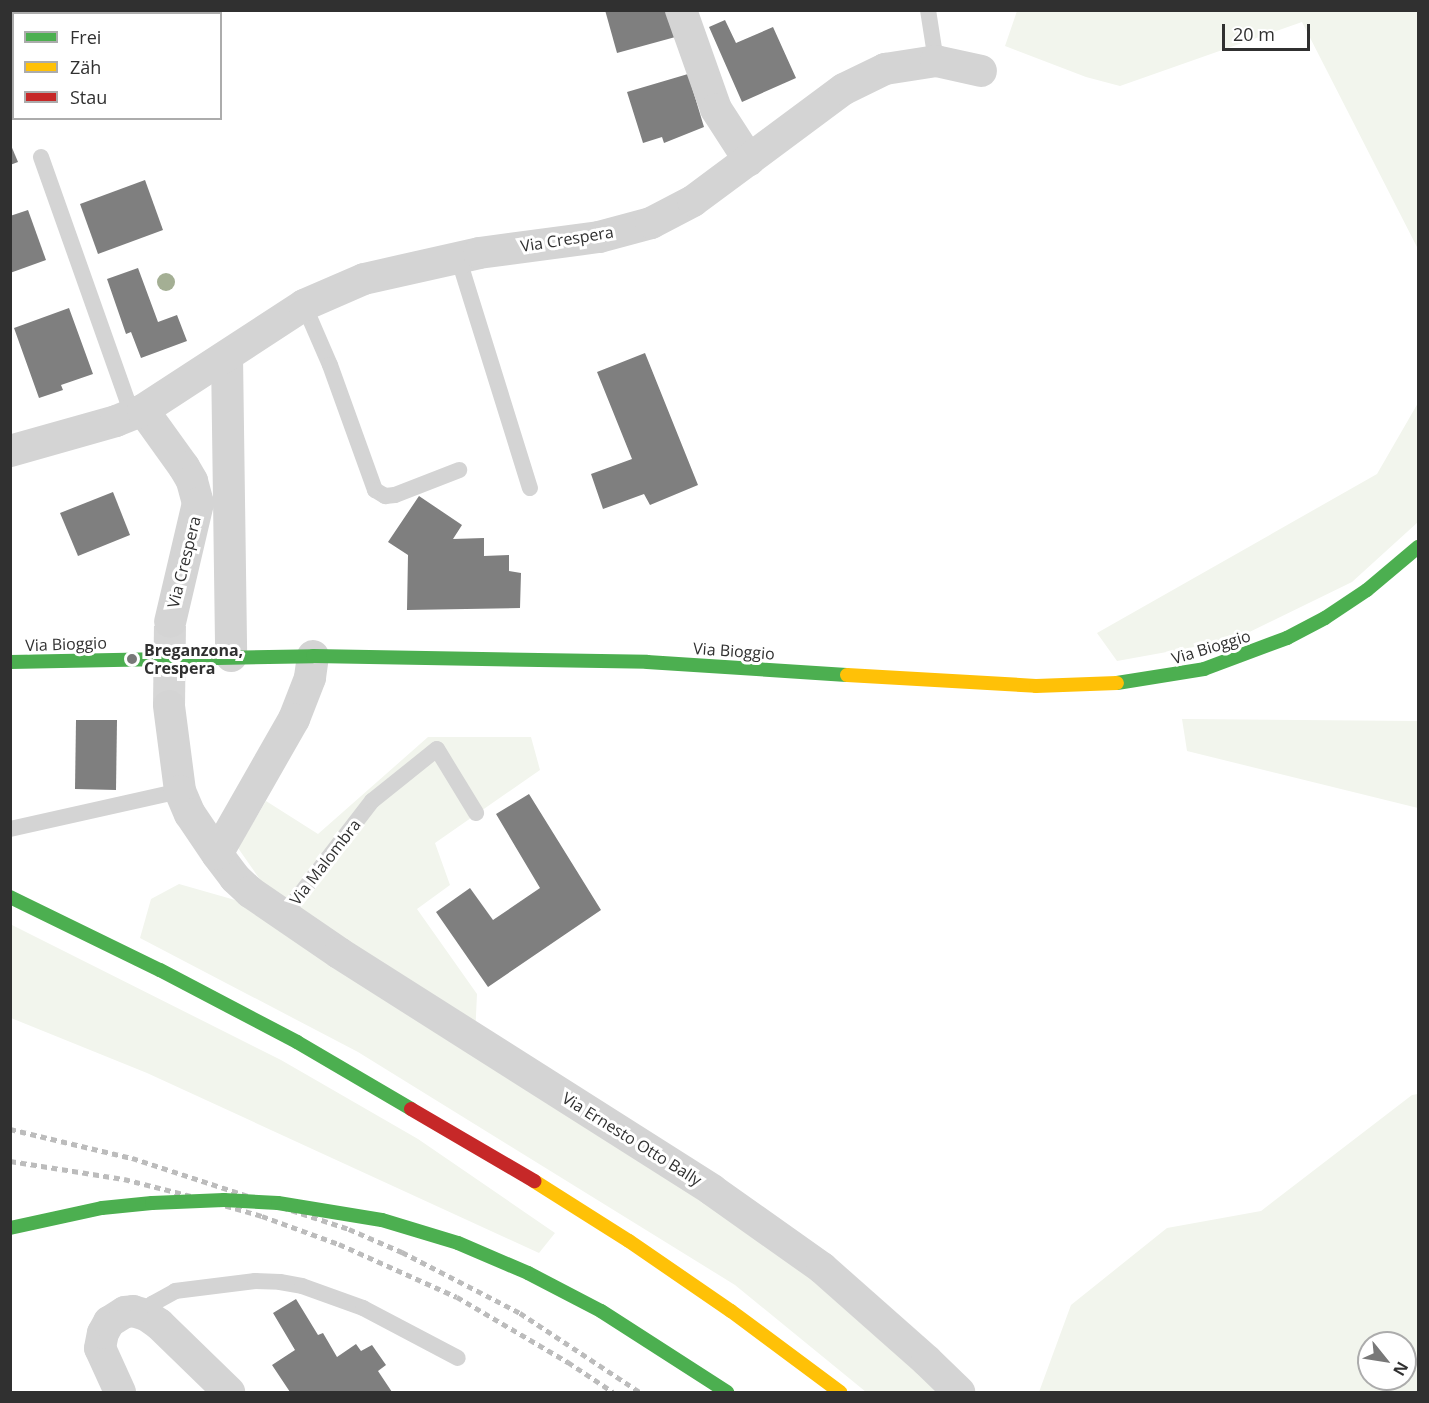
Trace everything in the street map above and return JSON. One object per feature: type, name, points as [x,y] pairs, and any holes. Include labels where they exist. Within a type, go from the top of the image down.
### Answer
[{"type":"main road","name":"Via Bioggio","points":[[10,662],[231,656],[647,662],[1036,686],[1127,683],[1204,669],[1287,638],[1325,618],[1367,590],[1419,547]]},
{"type":"main road","points":[[10,897],[160,970],[297,1042],[407,1105],[629,1241],[731,1311],[840,1392]]},
{"type":"main road","points":[[10,1228],[102,1208],[224,1200],[278,1203],[382,1220],[479,1251],[528,1273],[601,1311],[727,1392]]},
{"type":"street","points":[[681,10],[716,109],[749,160]]},
{"type":"street","name":"Via Crespera","points":[[10,451],[87,430],[138,412],[304,305],[364,279],[458,257],[599,237],[651,223],[693,201],[844,88],[885,69],[936,61],[981,71]]},
{"type":"street","points":[[227,356],[231,656]]},
{"type":"street","name":"Via Crespera","points":[[138,412],[184,467],[192,481],[198,503],[170,622]]},
{"type":"street","points":[[169,706],[180,790],[190,814],[217,854],[294,719],[310,678],[314,656]]},
{"type":"street","name":"Via Malombra","points":[[217,854],[250,892],[285,914]]},
{"type":"street","name":"Via Ernesto Otto Bally","points":[[285,914],[339,953],[712,1190],[822,1268],[959,1392]]},
{"type":"street","points":[[120,1392],[100,1348],[102,1333],[132,1315],[159,1324],[229,1392]]},
{"type":"lane","points":[[928,10],[936,61]]},
{"type":"lane","points":[[41,157],[138,412]]},
{"type":"lane","points":[[458,257],[530,488]]},
{"type":"lane","points":[[304,305],[330,365],[375,490],[385,496],[394,495],[459,470]]},
{"type":"lane","name":"Via Malombra","points":[[285,914],[372,801],[436,749],[476,813]]},
{"type":"lane","points":[[10,829],[180,790]]},
{"type":"lane","points":[[132,1315],[175,1291],[222,1284],[280,1282],[302,1286],[363,1308],[458,1358]]},
{"type":"shaded area","points":[[1017,11],[1418,11],[1418,249],[1302,22],[1120,86],[1086,77],[1005,46]]},
{"type":"shaded area","points":[[1418,403],[1418,522],[1352,582],[1233,640],[1117,661],[1097,633],[1377,474]]},
{"type":"shaded area","points":[[1182,719],[1418,721],[1418,808],[1187,751]]},
{"type":"shaded area","points":[[428,737],[531,737],[540,770],[435,843],[450,885],[417,909],[477,994],[475,1037],[713,1188],[961,1392],[866,1392],[735,1285],[358,1052],[140,938],[151,899],[179,884],[284,914],[238,848],[266,801],[318,834]]},
{"type":"shaded area","points":[[10,924],[281,1060],[418,1139],[555,1233],[539,1253],[147,1073],[11,1018]]},
{"type":"shaded area","points":[[1418,1094],[1418,1392],[1039,1392],[1071,1305],[1167,1228],[1261,1211],[1412,1095]]},
{"type":"building","points":[[605,10],[672,10],[679,36],[617,53]]},
{"type":"building","points":[[725,20],[736,43],[773,27],[796,78],[742,102],[709,27]]},
{"type":"building","points":[[10,64],[12,64],[12,113],[10,108]]},
{"type":"building","points":[[688,74],[704,127],[664,143],[662,137],[643,143],[627,92]]},
{"type":"building","points":[[10,143],[18,162],[10,165]]},
{"type":"building","points":[[145,180],[163,230],[98,254],[80,204]]},
{"type":"building","points":[[28,210],[46,260],[10,273],[10,216]]},
{"type":"building","points":[[138,268],[158,322],[177,315],[187,341],[141,358],[131,332],[126,334],[107,279]]},
{"type":"building","points":[[69,308],[93,374],[61,385],[63,390],[39,398],[14,328]]},
{"type":"building","points":[[645,353],[698,485],[650,505],[644,494],[603,509],[591,474],[632,459],[597,372]]},
{"type":"building","points":[[113,492],[130,535],[78,556],[60,513]]},
{"type":"building","points":[[419,496],[462,525],[453,539],[484,538],[484,556],[509,555],[509,571],[521,573],[520,608],[407,610],[408,555],[388,542]]},
{"type":"building","points":[[76,720],[117,720],[116,790],[75,789]]},
{"type":"building","points":[[529,794],[601,910],[488,987],[436,912],[470,888],[493,920],[540,888],[496,814]]},
{"type":"building","points":[[296,1299],[318,1335],[323,1333],[337,1357],[356,1344],[361,1351],[372,1345],[386,1365],[378,1371],[392,1392],[290,1392],[272,1365],[295,1350],[273,1313]]},
{"type":"tunnel","points":[[169,706],[170,622]]},
{"type":"railway","points":[[10,1129],[132,1158],[349,1229],[402,1252],[520,1313],[640,1392]]},
{"type":"railway","points":[[10,1161],[124,1179],[262,1216],[339,1244],[457,1297],[568,1362],[613,1392]]},
{"type":"traffic: fast","points":[[1117,683],[1204,669],[1287,638],[1325,618],[1367,590],[1418,547]]},
{"type":"traffic: fast","points":[[10,662],[313,656],[647,662],[847,675]]},
{"type":"traffic: fast","points":[[10,897],[160,970],[297,1042],[411,1109]]},
{"type":"traffic: fast","points":[[10,1228],[102,1208],[152,1203],[224,1200],[278,1203],[382,1220],[458,1243],[528,1273]]},
{"type":"traffic: fast","points":[[528,1273],[601,1311],[727,1392]]},
{"type":"traffic: slow","points":[[847,675],[1036,686],[1117,683]]},
{"type":"traffic: slow","points":[[534,1181],[629,1241],[731,1311],[840,1392]]},
{"type":"traffic: jam","points":[[411,1109],[534,1181]]},
{"type":"place","name":"Breganzona, Crespera","points":[[132,659]]}]
